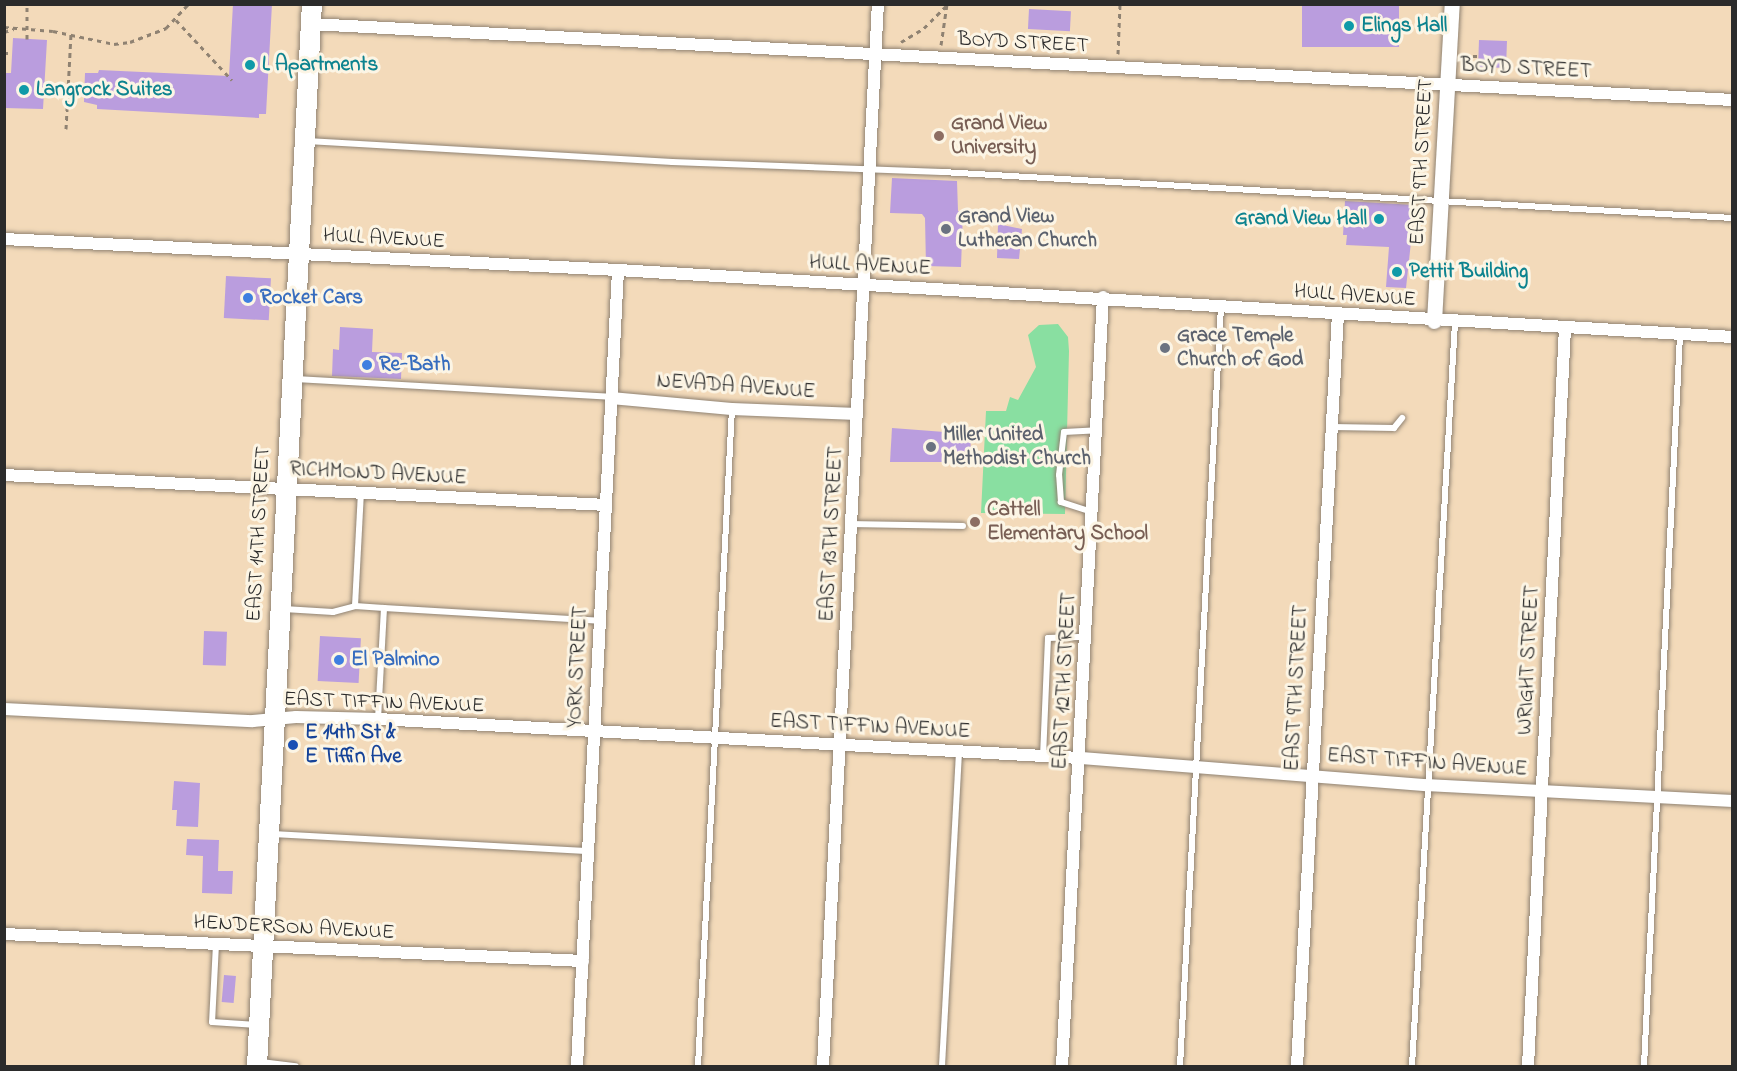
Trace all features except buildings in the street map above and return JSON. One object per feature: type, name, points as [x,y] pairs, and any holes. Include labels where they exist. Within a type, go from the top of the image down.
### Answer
[{"type":"main road","name":"EAST 14TH STREET","points":[[257,1064],[311,14]]},
{"type":"street","name":"EAST 13TH STREET","points":[[823,1066],[878,4]]},
{"type":"street","name":"EAST 9TH STREET","points":[[1434,321],[1452,4]]},
{"type":"street","name":"BOYD STREET","points":[[311,14],[940,59],[1732,100]]},
{"type":"street","name":"HULL AVENUE","points":[[4,239],[1103,297],[1434,321],[1732,337]]},
{"type":"street","name":"YORK STREET","points":[[577,1066],[618,270]]},
{"type":"street","name":"EAST 12TH STREET","points":[[1062,1066],[1081,759],[1103,297]]},
{"type":"street","name":"EAST 9TH STREET","points":[[1297,1066],[1338,313]]},
{"type":"street","name":"WRIGHT STREET","points":[[1528,1066],[1566,328]]},
{"type":"street","name":"NEVADA AVENUE","points":[[611,398],[732,409],[857,414]]},
{"type":"street","name":"RICHMOND AVENUE","points":[[4,475],[606,505]]},
{"type":"street","name":"EAST TIFFIN AVENUE","points":[[4,709],[275,719],[378,719],[1043,756],[1427,785],[1732,801]]},
{"type":"street","name":"HENDERSON AVENUE","points":[[4,934],[583,961]]},
{"type":"lane","points":[[304,141],[870,169],[1732,219]]},
{"type":"lane","points":[[1180,1066],[1221,307]]},
{"type":"lane","points":[[1412,1066],[1455,322]]},
{"type":"lane","points":[[1644,1066],[1680,334]]},
{"type":"lane","points":[[291,379],[611,398]]},
{"type":"lane","points":[[698,1066],[732,409]]},
{"type":"lane","points":[[1332,427],[1394,428],[1402,418]]},
{"type":"lane","points":[[1093,513],[1061,502],[1059,476],[1064,432],[1097,430]]},
{"type":"lane","points":[[355,606],[361,493]]},
{"type":"lane","points":[[852,524],[963,526]]},
{"type":"lane","points":[[279,609],[333,612],[355,606],[600,621]]},
{"type":"lane","points":[[378,719],[384,608]]},
{"type":"lane","points":[[1043,756],[1048,638],[1087,636]]},
{"type":"lane","points":[[942,1066],[959,752]]},
{"type":"lane","points":[[268,833],[588,851]]},
{"type":"lane","points":[[216,944],[212,1022],[259,1025]]},
{"type":"lane","points":[[257,1064],[296,1066]]},
{"type":"path","points":[[27,4],[27,39]]},
{"type":"path","points":[[4,27],[71,34],[114,44],[130,42],[149,37],[176,20],[188,4]]},
{"type":"path","points":[[1118,68],[1120,4]]},
{"type":"path","points":[[898,44],[924,28],[947,5]]},
{"type":"path","points":[[940,59],[947,5]]},
{"type":"path","points":[[176,20],[232,80]]},
{"type":"path","points":[[4,32],[16,28]]},
{"type":"path","points":[[66,129],[71,34]]},
{"type":"path","points":[[4,53],[12,53]]},
{"type":"path","points":[[68,86],[84,87]]},
{"type":"green space","points":[[1058,324],[1068,337],[1069,351],[1065,514],[981,513],[986,411],[1006,411],[1010,397],[1018,400],[1036,367],[1028,335],[1039,325]]},
{"type":"place","name":"Elings Hall","points":[[1349,26]]},
{"type":"place","name":"L Apartments","points":[[250,65]]},
{"type":"place","name":"Langrock Suites","points":[[24,90]]},
{"type":"place","name":"Grand View University","points":[[939,136]]},
{"type":"place","name":"Grand View Hall","points":[[1379,219]]},
{"type":"place","name":"Grand View Lutheran Church","points":[[946,229]]},
{"type":"place","name":"Pettit Building","points":[[1397,272]]},
{"type":"place","name":"Rocket Cars","points":[[248,298]]},
{"type":"place","name":"Grace Temple Church of God","points":[[1165,348]]},
{"type":"place","name":"Re-Bath","points":[[367,365]]},
{"type":"place","name":"Miller United Methodist Church","points":[[931,447]]},
{"type":"place","name":"Cattell Elementary School","points":[[975,522]]},
{"type":"place","name":"El Palmino","points":[[339,660]]},
{"type":"place","name":"E 14th St & E Tiffin Ave","points":[[293,745]]}]
